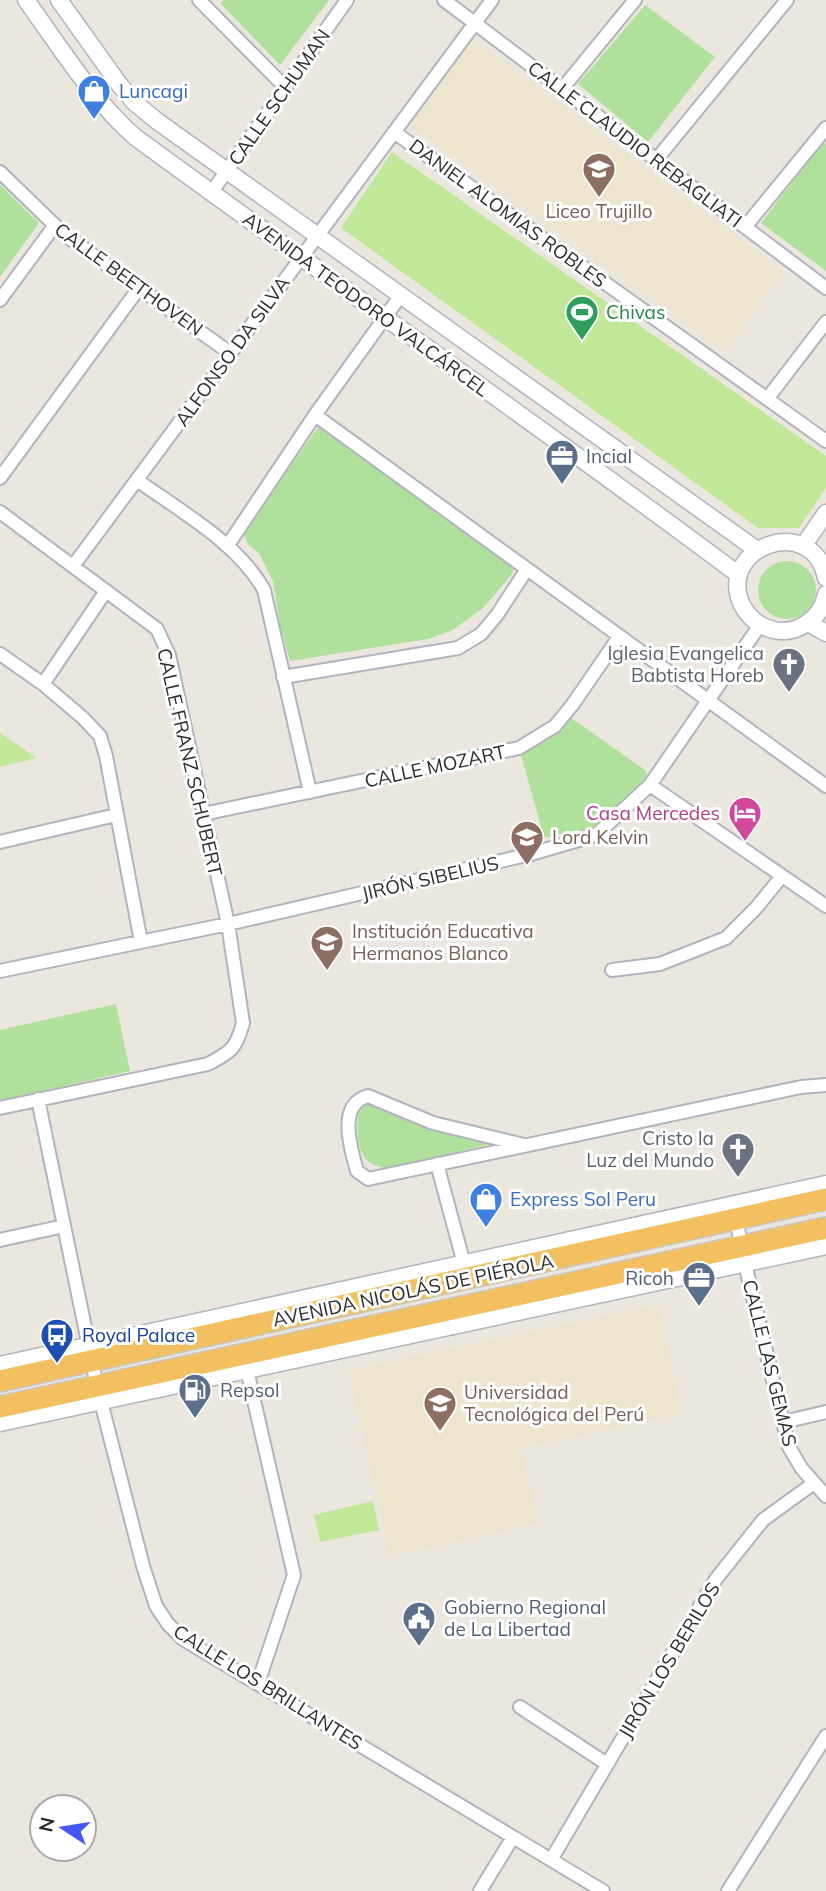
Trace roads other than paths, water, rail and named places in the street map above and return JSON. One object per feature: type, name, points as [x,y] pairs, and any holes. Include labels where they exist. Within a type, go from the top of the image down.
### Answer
[{"type":"highway","name":"AVENIDA NICOLÁS DE PIÉROLA","points":[[0,1381],[90,1353],[735,1212],[826,1199]]},
{"type":"highway","name":"AVENIDA NICOLÁS DE PIÉROLA","points":[[0,1407],[99,1394],[600,1286],[743,1255],[826,1228]]},
{"type":"street","name":"AVENIDA TEODORO VALCÁRCEL","points":[[26,0],[117,121],[135,137],[609,478],[739,575]]},
{"type":"street","name":"AVENIDA TEODORO VALCÁRCEL","points":[[59,0],[119,84],[135,103],[157,121],[757,550]]},
{"type":"street","name":"CALLE SCHUMAN","points":[[211,193],[346,0]]},
{"type":"street","name":"CALLE CLAUDIO REBAGLIATI","points":[[444,0],[826,288]]},
{"type":"street","name":"ALFONSO DA SILVA","points":[[73,566],[492,0]]},
{"type":"street","points":[[562,89],[635,0]]},
{"type":"street","points":[[656,160],[787,0]]},
{"type":"street","points":[[204,2],[285,87]]},
{"type":"street","points":[[745,227],[826,128]]},
{"type":"street","name":"DANIEL ALOMIAS ROBLES","points":[[394,132],[826,441]]},
{"type":"street","name":"CALLE BEETHOVEN","points":[[0,172],[65,235],[230,353]]},
{"type":"street","points":[[0,300],[55,225]]},
{"type":"street","points":[[0,478],[139,288]]},
{"type":"street","points":[[228,545],[315,415],[401,295]]},
{"type":"street","points":[[767,399],[826,322]]},
{"type":"street","points":[[315,415],[826,786]]},
{"type":"street","points":[[609,478],[624,455]]},
{"type":"street","points":[[137,480],[228,545],[255,575],[264,590],[310,792]]},
{"type":"street","name":"CALLE FRANZ SCHUBERT","points":[[0,512],[157,629],[169,655],[228,924],[243,1023],[230,1053],[208,1064],[0,1108]]},
{"type":"street","points":[[803,546],[826,513]]},
{"type":"street","points":[[824,565],[803,546],[780,541],[768,544],[746,561],[739,575],[738,588],[741,603],[748,615],[771,630],[784,631],[808,623],[818,613],[826,600],[826,594]]},
{"type":"street","points":[[283,677],[458,648],[481,634],[527,569]]},
{"type":"street","points":[[43,684],[106,591]]},
{"type":"street","points":[[808,623],[826,633]]},
{"type":"street","name":"JIRÓN SIBELIUS","points":[[0,971],[228,924],[531,854],[596,835],[650,785],[760,625]]},
{"type":"street","name":"CALLE MOZART","points":[[203,814],[519,748],[555,726],[620,637]]},
{"type":"street","points":[[0,654],[43,684],[100,736],[141,942]]},
{"type":"street","points":[[650,785],[826,906]]},
{"type":"street","points":[[0,842],[116,815]]},
{"type":"street","points":[[612,970],[660,964],[726,938],[756,908],[782,876]]},
{"type":"street","points":[[524,1145],[433,1124],[368,1096],[355,1104],[350,1112],[349,1141],[357,1171],[368,1179],[801,1087],[826,1085]]},
{"type":"street","name":"CALLE LOS BRILLANTES","points":[[38,1099],[99,1394],[143,1566],[156,1606],[168,1624],[183,1639],[603,1891]]},
{"type":"street","points":[[436,1164],[466,1271]]},
{"type":"street","name":"AVENIDA NICOLÁS DE PIÉROLA","points":[[735,1212],[826,1184]]},
{"type":"street","name":"CALLE LAS GEMAS","points":[[735,1212],[789,1447],[802,1469],[826,1496]]},
{"type":"street","points":[[0,1240],[64,1226]]},
{"type":"street","name":"AVENIDA NICOLÁS DE PIÉROLA","points":[[743,1255],[826,1246]]},
{"type":"street","name":"AVENIDA NICOLÁS DE PIÉROLA","points":[[0,1423],[99,1394],[247,1370],[309,1348]]},
{"type":"street","name":"AVENIDA NICOLÁS DE PIÉROLA","points":[[0,1365],[90,1353]]},
{"type":"street","points":[[247,1370],[294,1575],[258,1683]]},
{"type":"street","points":[[783,1422],[826,1412]]},
{"type":"street","name":"JIRÓN LOS BERILOS","points":[[551,1860],[716,1579],[763,1520],[814,1483]]},
{"type":"street","points":[[520,1707],[607,1764]]},
{"type":"street","points":[[728,1891],[826,1736]]},
{"type":"street","points":[[480,1891],[513,1837]]},
{"type":"place","name":"Luncagi","points":[[94,121]]},
{"type":"place","name":"Liceo Trujillo","points":[[599,199]]},
{"type":"place","name":"Chivas","points":[[582,342]]},
{"type":"place","name":"Incial","points":[[562,486]]},
{"type":"place","name":"Iglesia Evangelica Babtista Horeb","points":[[789,694]]},
{"type":"place","name":"Casa Mercedes","points":[[745,843]]},
{"type":"place","name":"Lord Kelvin","points":[[527,867]]},
{"type":"place","name":"Institución Educativa Hermanos Blanco","points":[[327,972]]},
{"type":"place","name":"Cristo la Luz del Mundo","points":[[738,1179]]},
{"type":"place","name":"Express Sol Peru","points":[[486,1229]]},
{"type":"place","name":"Ricoh","points":[[699,1308]]},
{"type":"place","name":"Royal Palace","points":[[57,1365]]},
{"type":"place","name":"Repsol","points":[[195,1420]]},
{"type":"place","name":"Universidad Tecnológica del Perú","points":[[440,1433]]},
{"type":"place","name":"Gobierno Regional de La Libertad","points":[[419,1648]]}]
